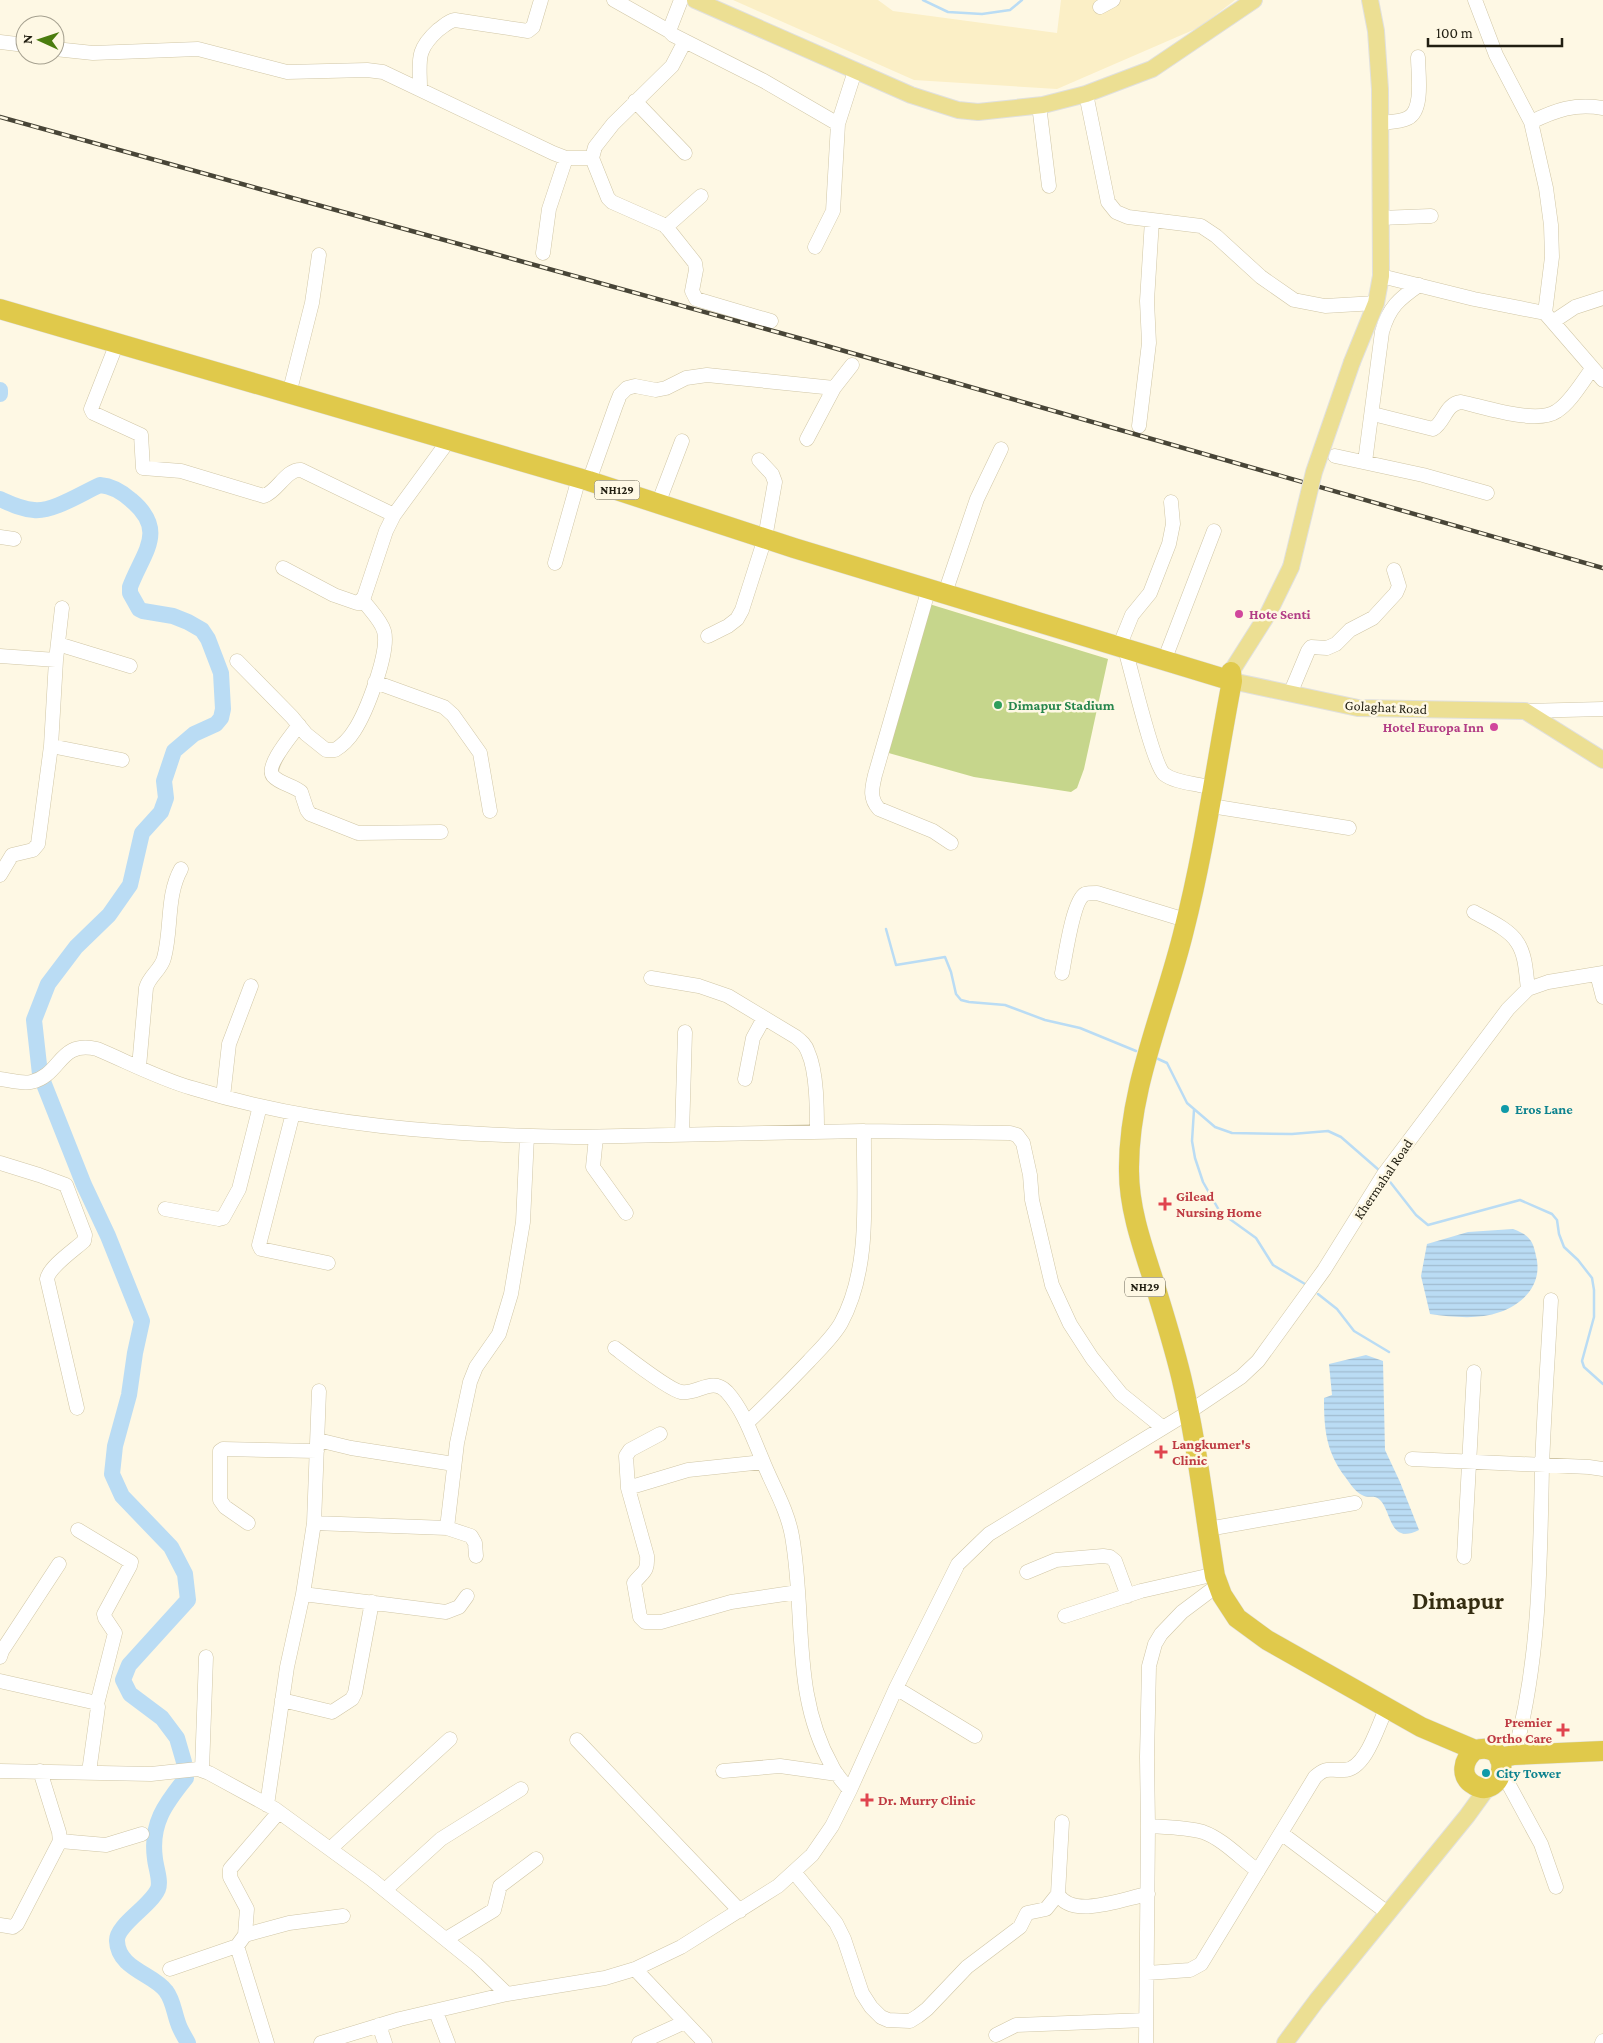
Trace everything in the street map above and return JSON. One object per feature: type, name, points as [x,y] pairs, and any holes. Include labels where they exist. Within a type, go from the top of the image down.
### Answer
[{"type":"highway","name":"NH129","points":[[0,308],[584,480],[1164,661],[1229,677]]},
{"type":"highway","name":"NH29","points":[[1229,677],[1217,708],[1179,918],[1134,1075],[1124,1124],[1120,1170],[1124,1206],[1130,1233],[1198,1454],[1215,1576],[1222,1595],[1237,1618],[1267,1640],[1470,1756]]},
{"type":"highway","name":"NH29","points":[[1229,677],[1211,806],[1184,934],[1137,1100],[1129,1152],[1128,1173],[1139,1233],[1169,1333],[1185,1414],[1209,1584],[1226,1620],[1244,1636],[1384,1716],[1470,1756],[1488,1749],[1496,1771]]},
{"type":"highway","points":[[1496,1771],[1603,1751]]},
{"type":"highway","points":[[1470,1756],[1464,1771],[1467,1778],[1539,1761],[1603,1758]]},
{"type":"main road","points":[[696,0],[911,95],[958,110],[978,112],[1039,105],[1086,94],[1152,69],[1254,0]]},
{"type":"main road","points":[[1229,677],[1269,612],[1291,568],[1314,472],[1352,362],[1376,302],[1381,276],[1380,123],[1376,31],[1370,0]]},
{"type":"main road","name":"Golaghat Road","points":[[1229,677],[1290,694],[1358,708],[1525,711]]},
{"type":"main road","points":[[1525,711],[1603,760]]},
{"type":"main road","points":[[1274,2043],[1322,1980],[1454,1819],[1496,1771]]},
{"type":"main road","points":[[1285,2043],[1317,2000],[1467,1816],[1496,1771]]},
{"type":"street","points":[[420,89],[421,51],[426,41],[448,21],[455,20],[528,31],[533,27],[541,0]]},
{"type":"street","points":[[614,0],[685,41],[764,81],[838,124]]},
{"type":"street","points":[[669,31],[681,0]]},
{"type":"street","points":[[1100,7],[1113,0]]},
{"type":"street","points":[[1475,0],[1496,55],[1531,122],[1546,188],[1551,225],[1550,317],[1603,380]]},
{"type":"street","points":[[685,41],[672,66],[613,124],[595,147],[592,158],[605,192],[612,202],[666,227],[695,264],[696,270],[692,291],[696,299],[771,321]]},
{"type":"street","points":[[0,42],[15,44]]},
{"type":"street","points":[[65,49],[93,53],[198,49],[296,73],[375,70],[420,89],[566,158],[592,158]]},
{"type":"street","points":[[1380,123],[1406,119],[1414,114],[1418,104],[1418,57]]},
{"type":"street","points":[[815,247],[833,211],[838,124],[855,71]]},
{"type":"street","points":[[1086,94],[1108,202],[1116,212],[1128,217],[1201,226],[1216,236],[1261,277],[1294,300],[1325,306],[1376,302]]},
{"type":"street","points":[[635,101],[685,153]]},
{"type":"street","points":[[1039,105],[1049,186]]},
{"type":"street","points":[[1531,122],[1556,110],[1576,106],[1603,108]]},
{"type":"street","points":[[543,253],[549,209],[566,158]]},
{"type":"street","points":[[666,227],[701,196]]},
{"type":"street","points":[[1380,218],[1431,216]]},
{"type":"street","points":[[1139,426],[1150,343],[1148,301],[1152,220]]},
{"type":"street","points":[[289,394],[312,303],[320,255]]},
{"type":"street","points":[[1381,276],[1550,317],[1603,298]]},
{"type":"street","points":[[1365,462],[1382,332],[1386,320],[1400,298],[1419,285]]},
{"type":"street","points":[[117,343],[91,409],[93,413],[141,435],[142,468],[181,471],[264,496],[276,489],[292,472],[301,470],[394,515]]},
{"type":"street","points":[[808,439],[834,388],[852,365]]},
{"type":"street","points":[[1372,414],[1434,429],[1450,407],[1461,402],[1520,414],[1543,416],[1559,410],[1592,369]]},
{"type":"street","points":[[555,563],[584,480],[620,395],[627,388],[635,386],[656,390],[666,388],[686,378],[707,375],[834,388]]},
{"type":"street","points":[[283,568],[359,603],[386,531],[394,515],[449,440]]},
{"type":"street","points":[[658,504],[682,441]]},
{"type":"street","points":[[951,843],[933,831],[878,809],[872,802],[872,790],[875,775],[937,590],[1001,449]]},
{"type":"street","points":[[1335,456],[1445,480],[1487,493]]},
{"type":"street","points":[[708,636],[737,619],[742,610],[765,538],[775,489],[772,474],[759,460]]},
{"type":"street","points":[[1171,502],[1173,524],[1169,544],[1150,593],[1132,615],[1122,648],[1160,769],[1172,778],[1204,786]]},
{"type":"street","points":[[1164,661],[1214,531]]},
{"type":"street","points":[[1290,694],[1311,647],[1327,648],[1336,644],[1350,630],[1373,618],[1396,593],[1399,586],[1394,570]]},
{"type":"street","points":[[237,661],[317,744],[326,750],[335,750],[348,740],[358,725],[380,671],[386,639],[380,623],[362,599]]},
{"type":"street","points":[[0,875],[12,855],[33,850],[38,844],[51,746],[56,660],[62,608]]},
{"type":"street","points":[[58,644],[130,666]]},
{"type":"street","points":[[0,656],[56,660]]},
{"type":"street","points":[[376,682],[444,707],[453,715],[480,753],[490,812]]},
{"type":"street","name":"Golaghat Road","points":[[1525,711],[1603,709]]},
{"type":"street","points":[[299,725],[272,764],[271,772],[278,780],[301,792],[310,814],[358,833],[441,832]]},
{"type":"street","points":[[51,746],[122,760]]},
{"type":"street","points":[[1211,806],[1349,828]]},
{"type":"street","points":[[139,1067],[146,988],[148,980],[164,960],[173,888],[181,869]]},
{"type":"street","points":[[1062,973],[1074,914],[1079,900],[1086,894],[1097,893],[1179,918]]},
{"type":"street","points":[[1474,912],[1517,941],[1522,952],[1528,989]]},
{"type":"street","points":[[1600,974],[1603,997]]},
{"type":"street","name":"Khermahal Road","points":[[321,2043],[379,2025],[507,1994],[605,1978],[636,1969],[681,1947],[778,1886],[812,1855],[832,1826],[896,1688],[958,1564],[989,1534],[1242,1377],[1258,1361],[1324,1270],[1384,1174],[1508,1008],[1528,989],[1548,982],[1600,974]]},
{"type":"street","points":[[652,978],[699,986],[728,996],[796,1036],[805,1045],[809,1054],[816,1100],[817,1132]]},
{"type":"street","points":[[223,1097],[229,1044],[251,986]]},
{"type":"street","points":[[745,1079],[753,1038],[764,1018]]},
{"type":"street","points":[[682,1134],[685,1032]]},
{"type":"street","points":[[0,1079],[32,1082],[45,1075],[69,1052],[78,1047],[97,1049],[190,1088],[223,1097],[260,1106],[396,1129],[527,1136],[596,1137],[864,1131],[1004,1132],[1020,1138],[1026,1154],[1032,1200],[1052,1285],[1070,1324],[1092,1358],[1121,1394],[1162,1426]]},
{"type":"street","points":[[165,1209],[219,1219],[223,1218],[239,1189],[260,1106]]},
{"type":"street","points":[[294,1112],[259,1245],[261,1249],[328,1263]]},
{"type":"street","points":[[747,1423],[824,1345],[840,1323],[850,1300],[859,1268],[863,1226],[864,1131]]},
{"type":"street","points":[[447,1528],[454,1464],[470,1382],[476,1367],[499,1334],[511,1294],[523,1222],[527,1136]]},
{"type":"street","points":[[596,1137],[593,1168],[626,1213]]},
{"type":"street","points":[[0,1163],[39,1175],[63,1184],[68,1188],[85,1235],[84,1241],[70,1255],[56,1265],[48,1274],[47,1279],[77,1408]]},
{"type":"street","points":[[1551,1300],[1542,1465],[1541,1545],[1531,1681],[1496,1771],[1509,1785],[1541,1844],[1556,1887]]},
{"type":"street","points":[[615,1348],[677,1391],[690,1393],[710,1385],[719,1386],[726,1392],[747,1423],[787,1512],[796,1559],[802,1661],[811,1718],[820,1743],[837,1774],[850,1790]]},
{"type":"street","points":[[1464,1557],[1474,1372]]},
{"type":"street","points":[[268,2043],[241,1940],[247,1910],[230,1877],[230,1870],[273,1809],[282,1700],[287,1667],[303,1594],[314,1523],[319,1391]]},
{"type":"street","points":[[660,1434],[630,1450],[626,1456],[628,1488],[647,1556],[648,1566],[646,1572],[634,1583],[640,1617],[645,1622],[660,1622],[732,1602],[798,1592]]},
{"type":"street","points":[[248,1523],[225,1507],[220,1500],[220,1451],[223,1449],[317,1446],[351,1448],[454,1464]]},
{"type":"street","points":[[1412,1459],[1603,1469]]},
{"type":"street","points":[[628,1488],[688,1470],[763,1462]]},
{"type":"street","points":[[1208,1529],[1354,1503]]},
{"type":"street","points":[[314,1523],[447,1528],[471,1536],[475,1543],[476,1556]]},
{"type":"street","points":[[78,1530],[131,1562],[104,1612],[104,1618],[115,1633],[98,1704],[88,1772]]},
{"type":"street","points":[[1027,1572],[1056,1560],[1110,1557],[1115,1561],[1128,1596]]},
{"type":"street","points":[[0,1657],[2,1651],[59,1564]]},
{"type":"street","points":[[1065,1616],[1141,1591],[1209,1584]]},
{"type":"street","points":[[1146,2043],[1149,1666],[1155,1644],[1161,1634],[1209,1584]]},
{"type":"street","points":[[303,1594],[446,1612],[459,1607],[467,1596]]},
{"type":"street","points":[[282,1700],[333,1712],[352,1699],[355,1693],[372,1602]]},
{"type":"street","points":[[202,1770],[206,1657]]},
{"type":"street","points":[[0,1681],[98,1704]]},
{"type":"street","points":[[896,1688],[975,1736]]},
{"type":"street","points":[[1147,1973],[1190,1970],[1201,1964],[1315,1777],[1321,1771],[1327,1769],[1345,1770],[1354,1768],[1361,1762],[1384,1716]]},
{"type":"street","points":[[330,1849],[450,1739]]},
{"type":"street","points":[[577,1740],[740,1911]]},
{"type":"street","points":[[723,1771],[780,1766],[837,1774]]},
{"type":"street","points":[[0,1771],[151,1774],[189,1769],[202,1770],[273,1809],[330,1849],[446,1939],[476,1964],[507,1994]]},
{"type":"street","points":[[0,1925],[14,1927],[17,1924],[60,1841],[60,1832],[40,1771]]},
{"type":"street","points":[[385,1890],[441,1839],[521,1789]]},
{"type":"street","points":[[1062,1822],[1058,1894],[1062,1901],[1068,1905],[1078,1907],[1094,1906],[1148,1894]]},
{"type":"street","points":[[1148,1826],[1193,1830],[1205,1833],[1216,1839],[1258,1871]]},
{"type":"street","points":[[60,1841],[109,1845],[142,1834]]},
{"type":"street","points":[[1281,1834],[1382,1908]]},
{"type":"street","points":[[446,1939],[494,1910],[500,1886],[536,1859]]},
{"type":"street","points":[[794,1872],[836,1923],[844,1939],[866,2000],[881,2017],[895,2021],[910,2021],[927,2009],[962,1971],[1020,1927],[1027,1913],[1046,1909],[1058,1894]]},
{"type":"street","points":[[170,1969],[289,1923],[343,1916]]},
{"type":"street","points":[[636,1969],[705,2043]]},
{"type":"street","points":[[436,2012],[448,2043]]},
{"type":"street","points":[[996,2035],[1016,2025],[1146,2020]]},
{"type":"street","points":[[639,2043],[684,2022]]},
{"type":"street","points":[[379,2025],[385,2043]]},
{"type":"shaded area","points":[[733,0],[878,0],[893,11],[1057,33],[1061,0],[1235,0],[1200,27],[1057,89],[914,80]]},
{"type":"green space","name":"Dimapur Stadium","points":[[926,603],[1108,659],[1084,769],[1077,788],[1071,792],[974,777],[885,752]]},
{"type":"water","points":[[1513,1229],[1529,1239],[1536,1256],[1537,1275],[1530,1291],[1517,1303],[1492,1315],[1456,1317],[1430,1314],[1421,1276],[1427,1244],[1468,1232]]},
{"type":"water","points":[[1366,1355],[1383,1361],[1385,1450],[1419,1530],[1409,1534],[1397,1530],[1380,1500],[1376,1497],[1362,1495],[1353,1488],[1339,1468],[1330,1450],[1326,1431],[1324,1398],[1332,1395],[1329,1364]]},
{"type":"waterway","points":[[923,0],[948,12],[982,14],[1010,10],[1022,0]]},
{"type":"waterway","points":[[0,499],[25,509],[42,510],[58,505],[100,485],[113,488],[128,497],[142,511],[148,522],[150,532],[146,552],[130,587],[130,593],[139,609],[173,616],[202,630],[208,639],[221,673],[223,709],[221,718],[216,724],[194,734],[174,751],[164,781],[166,798],[161,812],[142,833],[130,885],[109,915],[76,947],[48,984],[34,1020],[40,1074],[84,1185],[108,1236],[142,1321],[129,1395],[115,1446],[112,1474],[122,1496],[171,1547],[185,1574],[188,1600],[129,1665],[123,1680],[130,1694],[162,1718],[177,1738],[184,1762]]},
{"type":"waterway","points":[[886,929],[896,965],[945,957],[956,994],[961,1000],[1005,1005],[1045,1020],[1080,1028],[1136,1051]]},
{"type":"waterway","points":[[1156,1058],[1167,1063],[1187,1103],[1215,1127],[1232,1133],[1292,1134],[1328,1131],[1341,1137],[1380,1171]]},
{"type":"waterway","points":[[1194,1110],[1192,1141],[1195,1158],[1203,1182],[1220,1212],[1256,1238],[1273,1265],[1305,1284]]},
{"type":"waterway","points":[[1387,1178],[1416,1215],[1428,1225],[1520,1200],[1552,1214],[1557,1220],[1559,1234],[1564,1247],[1578,1260],[1592,1278],[1594,1317],[1582,1361],[1584,1367],[1603,1384]]},
{"type":"waterway","points":[[1318,1294],[1337,1309],[1354,1331],[1389,1352]]},
{"type":"waterway","points":[[186,1778],[166,1806],[157,1825],[154,1847],[159,1878],[158,1889],[154,1896],[127,1922],[118,1935],[117,1941],[123,1958],[166,1991],[172,2002],[180,2028],[188,2043]]},
{"type":"railway","points":[[0,117],[820,344],[1603,568]]},
{"type":"place","name":"Hote Senti","points":[[1239,614]]},
{"type":"place","name":"Dimapur Stadium","points":[[998,705]]},
{"type":"place","name":"Hotel Europa Inn","points":[[1494,727]]},
{"type":"place","name":"Eros Lane","points":[[1505,1109]]},
{"type":"place","name":"Gilead Nursing Home","points":[[1165,1204]]},
{"type":"place","name":"Langkumer's Clinic","points":[[1161,1452]]},
{"type":"place","name":"Premier Ortho Care","points":[[1563,1730]]},
{"type":"place","name":"City Tower","points":[[1486,1773]]},
{"type":"place","name":"Dr. Murry Clinic","points":[[867,1800]]},
{"type":"district","name":"Dimapur","points":[[1458,1600]]}]
